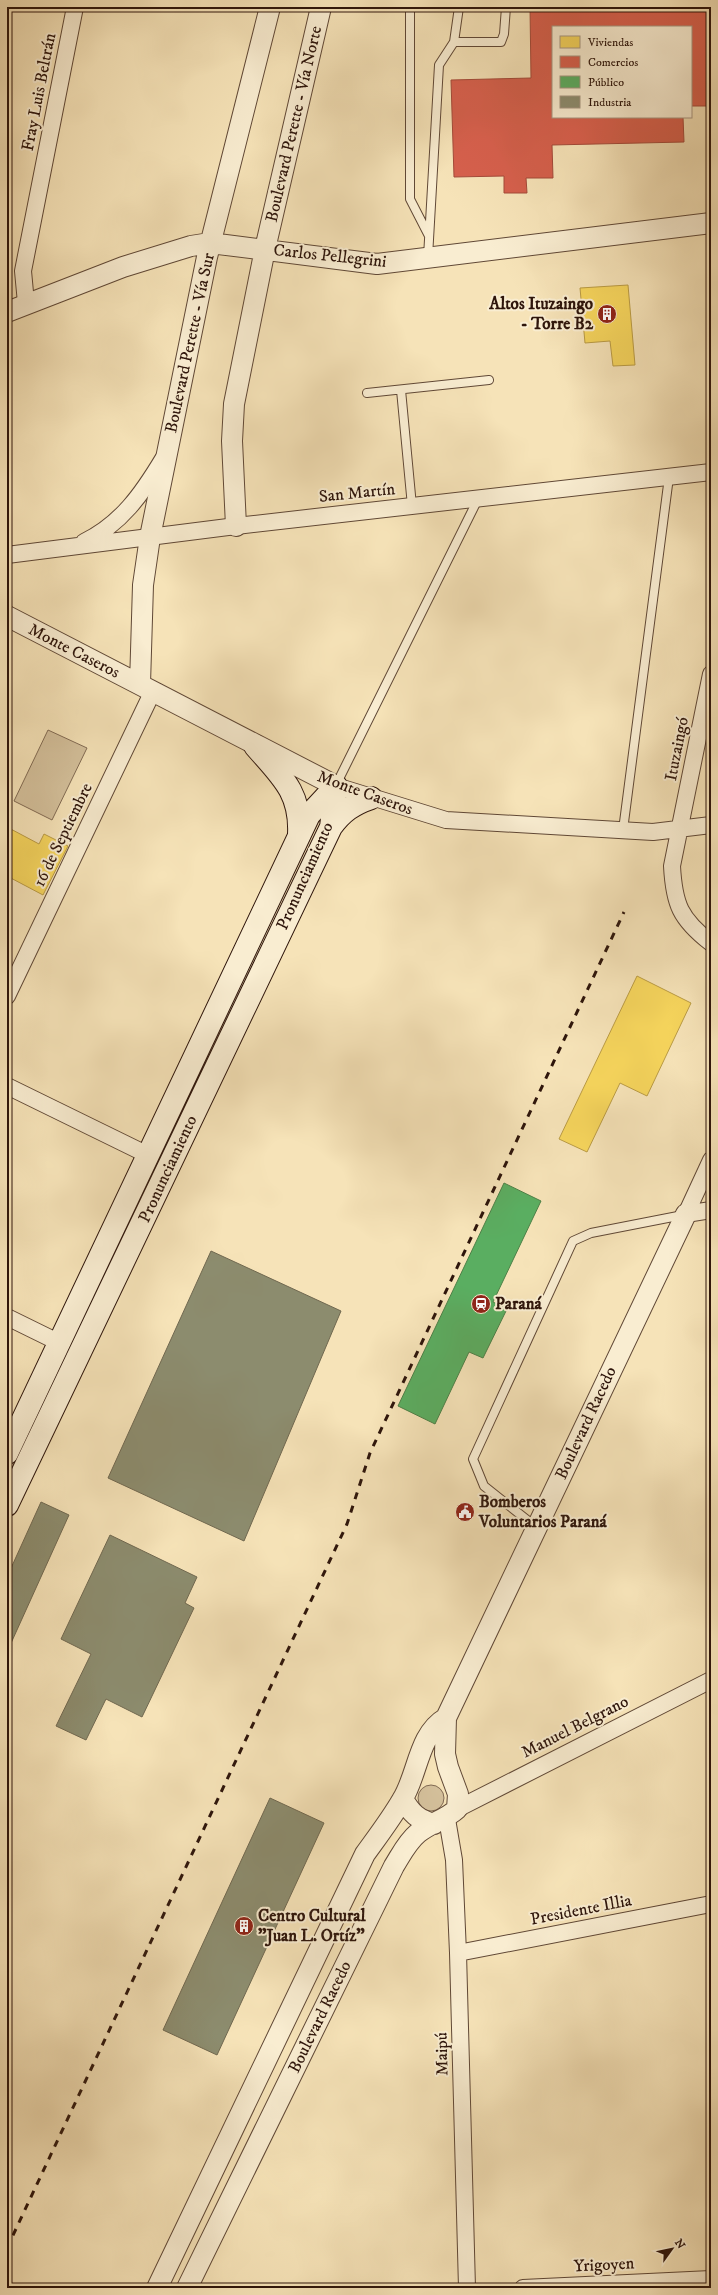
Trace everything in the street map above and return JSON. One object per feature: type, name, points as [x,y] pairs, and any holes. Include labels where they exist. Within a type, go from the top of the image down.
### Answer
[{"type":"main road","points":[[255,746],[281,775],[296,800],[300,818],[299,837]]},
{"type":"main road","name":"Pronunciamiento","points":[[7,1505],[331,827],[336,786]]},
{"type":"main road","name":"Pronunciamiento","points":[[7,1453],[309,815],[336,786]]},
{"type":"main road","points":[[331,827],[341,813],[354,803],[371,798]]},
{"type":"street","name":"Fray Luis Beltrán","points":[[26,303],[23,271],[75,7]]},
{"type":"street","name":"Boulevard Perette - Vía Sur","points":[[147,687],[143,585],[150,537],[210,243],[270,7]]},
{"type":"street","name":"Boulevard Perette - Vía Norte","points":[[236,526],[232,441],[233,418],[265,249],[320,7]]},
{"type":"street","name":"Carlos Pellegrini","points":[[7,312],[26,303],[158,255],[191,246],[210,243],[377,264],[428,259],[711,223]]},
{"type":"street","points":[[76,547],[96,536],[120,518],[143,492],[167,453]]},
{"type":"street","name":"San Martín","points":[[7,555],[236,526],[711,472]]},
{"type":"street","name":"Monte Caseros","points":[[7,616],[147,687],[255,746],[336,786],[371,798],[446,820],[653,832],[680,831],[711,825]]},
{"type":"street","name":"Ituzaingó","points":[[711,674],[672,866],[674,892],[686,922],[711,943]]},
{"type":"street","name":"16 de Septiembre","points":[[7,996],[147,687]]},
{"type":"street","points":[[7,1086],[148,1154]]},
{"type":"street","points":[[686,1214],[711,1160]]},
{"type":"street","points":[[686,1214],[711,1210]]},
{"type":"street","name":"Boulevard Racedo","points":[[187,2288],[394,1866],[409,1843],[418,1834],[446,1817],[458,1794],[446,1754],[446,1718],[686,1214]]},
{"type":"street","points":[[7,1317],[60,1342]]},
{"type":"street","name":"Manuel Belgrano","points":[[446,1817],[711,1680]]},
{"type":"street","name":"Boulevard Racedo","points":[[157,2288],[365,1854],[403,1800],[423,1746],[435,1724],[446,1718]]},
{"type":"street","points":[[413,1776],[435,1770],[444,1773],[453,1781]]},
{"type":"street","points":[[403,1800],[411,1812],[421,1821],[446,1817]]},
{"type":"street","name":"Maipú","points":[[446,1817],[454,1860],[467,2288]]},
{"type":"street","name":"Presidente Illia","points":[[458,1953],[711,1904]]},
{"type":"street","name":"Yrigoyen","points":[[523,2288],[711,2278]]},
{"type":"lane","points":[[410,7],[410,199],[429,236]]},
{"type":"lane","points":[[428,259],[439,65],[454,42],[459,7]]},
{"type":"lane","points":[[454,42],[501,42],[504,34],[506,7]]},
{"type":"lane","points":[[367,393],[489,380]]},
{"type":"lane","points":[[401,390],[412,506]]},
{"type":"lane","points":[[623,830],[669,477]]},
{"type":"lane","points":[[336,786],[478,499]]},
{"type":"lane","points":[[536,1527],[484,1486],[473,1459],[573,1241],[591,1233],[686,1214]]},
{"type":"shaded area","points":[[48,730],[87,748],[52,820],[14,801]]},
{"type":"shaded area","points":[[431,1785],[440,1789],[444,1798],[440,1807],[431,1811],[422,1807],[418,1798],[422,1789]]},
{"type":"building: Viviendas","name":"Altos Ituzaingo - Torre B2","points":[[628,285],[635,365],[613,366],[610,341],[585,343],[580,288]]},
{"type":"building: Viviendas","points":[[7,827],[39,844],[44,834],[68,846],[43,895],[7,876]]},
{"type":"building: Viviendas","points":[[637,976],[691,1003],[647,1096],[620,1083],[587,1152],[559,1139]]},
{"type":"building: Comercios","points":[[530,7],[711,7],[711,106],[692,106],[692,26],[552,26],[552,118],[683,118],[684,142],[552,145],[553,178],[526,178],[527,193],[504,193],[504,176],[454,177],[451,80],[531,78]]},
{"type":"building: Público","points":[[504,1183],[541,1201],[493,1302],[507,1309],[483,1358],[469,1352],[435,1424],[398,1406]]},
{"type":"building: Industria","points":[[211,1251],[341,1311],[244,1541],[108,1478]]},
{"type":"building: Industria","points":[[41,1502],[69,1515],[7,1652],[7,1577]]},
{"type":"building: Industria","points":[[110,1535],[197,1577],[185,1603],[194,1608],[142,1717],[106,1699],[86,1740],[56,1726],[91,1654],[61,1639]]},
{"type":"building: Industria","name":"Centro Cultural \"Juan L. Ortíz\"","points":[[270,1798],[324,1823],[217,2055],[163,2030]]},
{"type":"railway","points":[[7,2248],[347,1524],[370,1453],[624,912]]},
{"type":"place","name":"Altos Ituzaingo - Torre B2","points":[[607,314]]},
{"type":"place","name":"Paraná","points":[[481,1304]]},
{"type":"place","name":"Bomberos Voluntarios Paraná","points":[[465,1512]]},
{"type":"place","name":"Centro Cultural \"Juan L. Ortíz\"","points":[[244,1926]]}]
